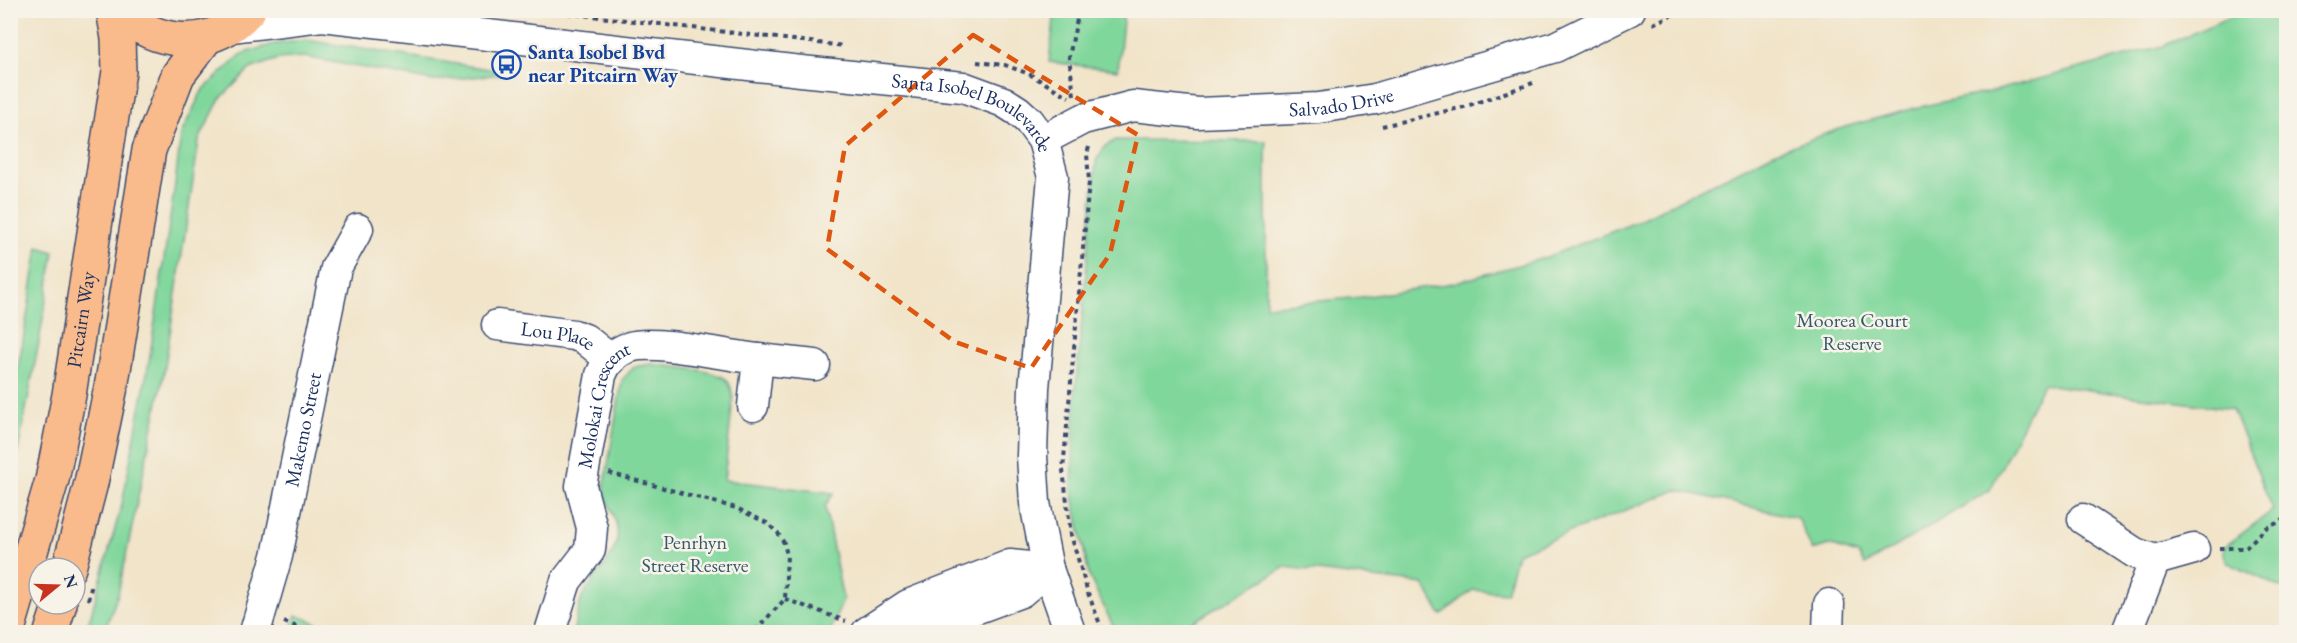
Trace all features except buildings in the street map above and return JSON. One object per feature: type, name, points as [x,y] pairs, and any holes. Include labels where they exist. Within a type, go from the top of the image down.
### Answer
[{"type":"main road","name":"Pitcairn Way","points":[[10,623],[52,480],[69,395],[118,71],[118,38],[113,10]]},
{"type":"main road","points":[[119,10],[130,22],[154,35],[180,40],[229,25]]},
{"type":"main road","name":"Pitcairn Way","points":[[84,556],[91,483],[112,382],[149,150],[178,75],[229,25]]},
{"type":"main road","points":[[51,633],[65,616]]},
{"type":"street","name":"Santa Isobel Boulevarde","points":[[379,10],[406,25]]},
{"type":"street","name":"Salvado Drive","points":[[1043,140],[1083,119],[1133,106],[1198,112],[1319,108],[1375,99],[1555,47],[1630,10]]},
{"type":"street","name":"Santa Isobel Boulevarde","points":[[229,25],[322,15],[801,71],[963,87],[1004,102],[1029,121],[1043,140],[1053,177],[1034,388],[1032,456],[1035,503],[1048,569],[1070,633]]},
{"type":"street","name":"Makemo Street","points":[[255,633],[277,556],[336,268],[358,229]]},
{"type":"street","name":"Lou Place","points":[[497,325],[574,335],[585,339],[610,360]]},
{"type":"street","name":"Molokai Crescent","points":[[550,633],[566,581],[590,550],[592,528],[581,486],[601,375],[610,360],[627,348],[646,344],[815,365]]},
{"type":"street","points":[[753,406],[758,359]]},
{"type":"street","points":[[2083,519],[2135,553],[2155,560],[2194,549]]},
{"type":"street","points":[[2127,633],[2155,560]]},
{"type":"street","points":[[867,633],[908,605],[1010,565],[1048,569]]},
{"type":"street","points":[[913,633],[1021,592],[1048,569]]},
{"type":"path","points":[[1079,10],[1069,57],[1076,103],[1092,139],[1087,154],[1089,182],[1063,470],[1071,535],[1088,593],[1103,633]]},
{"type":"path","points":[[585,466],[736,508],[767,523],[778,533],[787,555],[785,599],[754,633]]},
{"type":"path","points":[[2194,549],[2245,548],[2266,528],[2286,519]]},
{"type":"path","points":[[785,599],[840,618]]},
{"type":"highlighted area","points":[[973,35],[1138,135],[1110,254],[1031,368],[955,342],[827,249],[845,146]]},
{"type":"green space","name":"Moorea Court Reserve","points":[[2246,10],[2286,11],[2286,590],[2226,562],[2223,548],[2273,510],[2232,409],[2043,384],[1990,490],[1865,565],[1858,554],[1829,545],[1812,550],[1798,518],[1677,490],[1517,553],[1506,593],[1473,590],[1441,615],[1423,584],[1285,567],[1176,632],[1116,632],[1089,576],[1072,490],[1075,397],[1096,161],[1105,146],[1116,140],[1266,141],[1266,306],[1362,297],[1454,283],[1544,258],[1634,223],[1776,152],[1845,127],[1919,107],[1994,91],[2163,46]]},
{"type":"green space","points":[[1055,11],[1124,11],[1118,70],[1049,62]]},
{"type":"green space","points":[[306,40],[513,73],[434,81],[305,57],[278,59],[250,69],[220,99],[199,140],[164,373],[118,594],[104,632],[86,632],[122,504],[149,362],[181,134],[202,91],[242,54],[274,44]]},
{"type":"green space","points":[[38,247],[54,252],[11,486],[11,404]]},
{"type":"green space","name":"Penrhyn Street Reserve","points":[[651,364],[713,373],[729,382],[733,399],[724,480],[834,493],[825,506],[843,600],[830,632],[573,632],[583,596],[608,561],[617,539],[617,526],[604,489],[622,380],[634,367]]},
{"type":"green space","points":[[296,615],[339,632],[290,632]]},
{"type":"place","name":"Santa Isobel Bvd near Pitcairn Way","points":[[507,64]]}]
